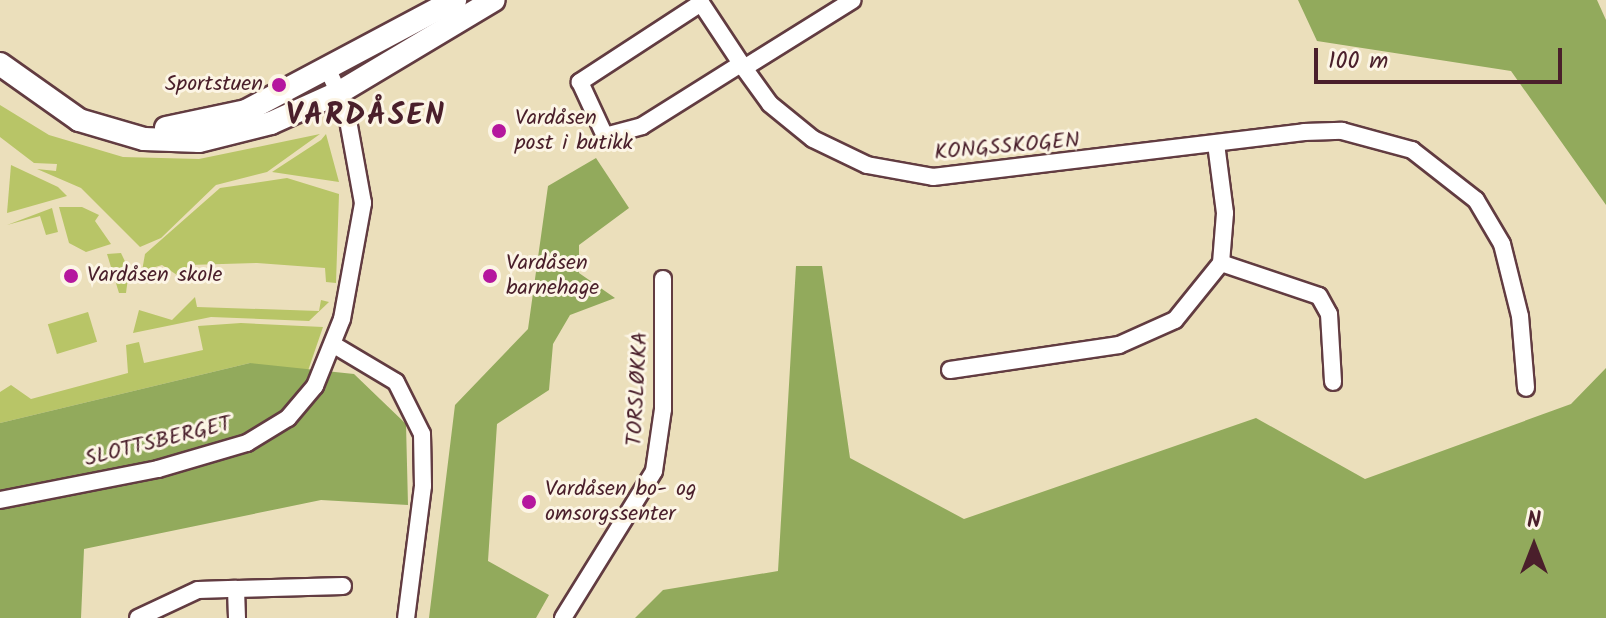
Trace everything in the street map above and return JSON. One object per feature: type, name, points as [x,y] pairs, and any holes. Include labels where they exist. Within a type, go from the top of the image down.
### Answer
[{"type":"main road","points":[[335,82],[455,0]]},
{"type":"main road","points":[[0,64],[47,104],[124,133],[211,122],[335,82],[494,0]]},
{"type":"street","points":[[700,2],[580,82],[605,136],[642,126],[853,0]]},
{"type":"street","name":"KONGSSKOGEN","points":[[700,2],[770,104],[813,139],[867,165],[933,177],[1342,131],[1435,164],[1476,200],[1502,244],[1520,316],[1526,388]]},
{"type":"street","name":"SLOTTSBERGET","points":[[0,500],[158,469],[247,443],[288,418],[315,386],[334,345],[363,203],[335,82]]},
{"type":"street","points":[[950,370],[1153,335],[1194,302],[1221,263],[1225,213],[1216,144]]},
{"type":"street","points":[[1221,263],[1319,296],[1329,314],[1333,382]]},
{"type":"street","name":"TORSLØKKA","points":[[563,618],[654,471],[663,409],[663,279]]},
{"type":"street","points":[[334,345],[396,382],[422,434],[423,486],[406,618]]},
{"type":"street","points":[[138,618],[187,593],[343,586]]},
{"type":"street","points":[[236,589],[237,618]]},
{"type":"green space","points":[[1298,0],[1597,0],[1606,20],[1606,205],[1511,71],[1317,41]]},
{"type":"green space","points":[[0,105],[49,135],[123,157],[199,159],[320,134],[267,172],[216,185],[161,238],[140,247],[81,188],[37,169],[56,171],[57,164],[34,163],[0,137]]},
{"type":"green space","points":[[326,134],[339,182],[272,172],[321,140]]},
{"type":"green space","points":[[596,158],[629,208],[579,245],[579,273],[615,298],[570,315],[553,344],[549,390],[497,424],[488,561],[549,595],[536,618],[429,618],[455,405],[528,329],[548,186]]},
{"type":"green space","points":[[11,165],[58,187],[67,196],[7,213]]},
{"type":"green space","points":[[287,178],[339,194],[336,283],[326,282],[325,268],[257,263],[189,265],[186,281],[162,265],[142,271],[145,254],[220,188]]},
{"type":"green space","points":[[59,207],[82,207],[99,215],[95,221],[111,244],[86,252],[69,243]]},
{"type":"green space","points":[[52,208],[58,232],[46,235],[40,216],[7,225]]},
{"type":"green space","points":[[121,253],[129,270],[126,293],[119,293],[107,254]]},
{"type":"green space","points":[[796,266],[822,266],[850,458],[964,519],[1256,418],[1365,479],[1571,404],[1606,368],[1606,618],[635,618],[663,590],[778,571]]},
{"type":"green space","points":[[195,297],[197,307],[319,311],[321,300],[329,302],[309,321],[211,317],[133,333],[139,310],[172,320]]},
{"type":"green space","points":[[88,312],[97,342],[57,354],[48,324]]},
{"type":"green space","points":[[241,323],[323,327],[300,394],[250,363],[0,423],[0,392],[11,385],[31,399],[128,373],[126,345],[139,342],[144,363],[203,350],[198,326]]},
{"type":"green space","points":[[250,363],[354,374],[406,424],[408,505],[321,500],[84,549],[81,618],[0,618],[0,423]]},
{"type":"place","name":"Sportstuen","points":[[279,85]]},
{"type":"place","name":"Vardåsen post i butikk","points":[[499,131]]},
{"type":"place","name":"Vardåsen skole","points":[[71,276]]},
{"type":"place","name":"Vardåsen barnehage","points":[[490,276]]},
{"type":"place","name":"Vardåsen bo- og omsorgssenter","points":[[529,502]]},
{"type":"district","name":"VARDÅSEN","points":[[366,116]]}]
